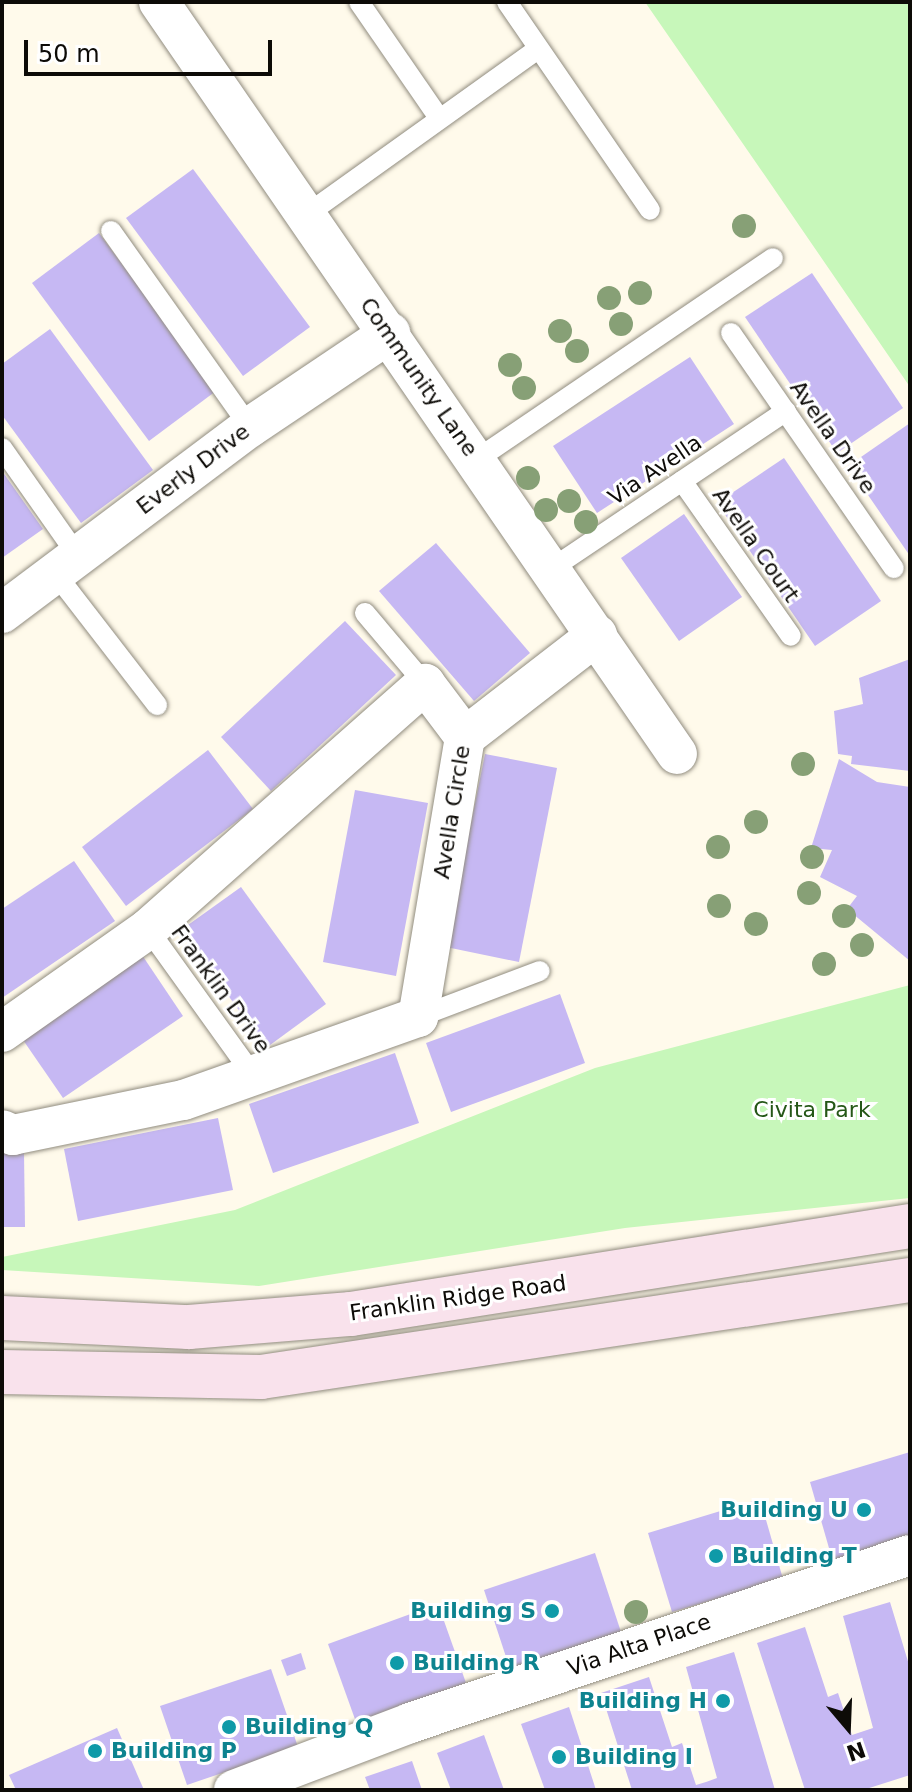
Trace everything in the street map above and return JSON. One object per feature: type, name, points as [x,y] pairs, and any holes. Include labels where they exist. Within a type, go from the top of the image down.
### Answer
[{"type":"street","name":"Community Lane","points":[[159,2],[390,333],[677,754]]},
{"type":"street","name":"Everly Drive","points":[[2,613],[250,427],[390,333]]},
{"type":"street","points":[[465,737],[597,635]]},
{"type":"street","points":[[2,1032],[148,929],[425,684]]},
{"type":"street","name":"Avella Circle","points":[[418,1017],[465,737],[425,684]]},
{"type":"street","points":[[2,1130],[41,1130],[255,1078],[418,1017]]},
{"type":"street","name":"Franklin Ridge Road","points":[[2,1318],[189,1327],[336,1316],[910,1226]]},
{"type":"street","points":[[2,1372],[261,1377],[910,1280]]},
{"type":"street","name":"Via Alta Place","points":[[234,1790],[410,1723],[910,1555]]},
{"type":"lane","points":[[359,2],[439,118]]},
{"type":"lane","points":[[507,2],[650,210]]},
{"type":"lane","points":[[306,215],[538,49]]},
{"type":"lane","points":[[111,231],[250,427]]},
{"type":"lane","points":[[476,460],[773,258]]},
{"type":"lane","name":"Avella Drive","points":[[731,333],[894,568]]},
{"type":"lane","name":"Via Avella","points":[[551,569],[786,411]]},
{"type":"lane","points":[[2,448],[66,564],[157,705]]},
{"type":"lane","name":"Avella Court","points":[[682,481],[791,636]]},
{"type":"lane","points":[[365,613],[425,684]]},
{"type":"lane","name":"Franklin Drive","points":[[148,929],[255,1078]]},
{"type":"lane","points":[[418,1017],[540,971]]},
{"type":"green space","points":[[645,2],[910,2],[910,387],[768,180]]},
{"type":"green space","name":"Civita Park","points":[[910,985],[910,1198],[625,1228],[259,1286],[2,1270],[2,1257],[235,1210],[595,1068]]},
{"type":"building","points":[[193,169],[310,327],[243,376],[126,218]]},
{"type":"building","points":[[99,233],[216,391],[149,441],[32,283]]},
{"type":"building","points":[[812,273],[903,408],[837,453],[745,317]]},
{"type":"building","points":[[50,329],[153,470],[81,523],[2,415],[2,364]]},
{"type":"building","points":[[690,357],[734,424],[597,513],[553,446]]},
{"type":"building","points":[[910,423],[910,556],[848,466]]},
{"type":"building","points":[[784,458],[881,601],[815,646],[717,503]]},
{"type":"building","points":[[2,471],[43,529],[2,558]]},
{"type":"building","points":[[684,514],[742,597],[679,641],[621,558]]},
{"type":"building","points":[[436,543],[530,653],[474,701],[379,591]]},
{"type":"building","points":[[345,621],[396,675],[271,791],[221,737]]},
{"type":"building","points":[[910,659],[910,771],[851,764],[852,756],[838,754],[834,711],[863,704],[859,678]]},
{"type":"building","points":[[208,750],[253,809],[126,906],[82,847]]},
{"type":"building","points":[[485,754],[557,768],[519,962],[446,947]]},
{"type":"building","points":[[839,759],[877,782],[910,787],[910,961],[847,909],[857,896],[820,877],[832,850],[811,848]]},
{"type":"building","points":[[355,790],[428,803],[396,976],[323,962]]},
{"type":"building","points":[[74,861],[115,921],[2,998],[2,909]]},
{"type":"building","points":[[241,887],[326,1004],[266,1048],[181,930]]},
{"type":"building","points":[[142,955],[183,1016],[63,1098],[21,1037]]},
{"type":"building","points":[[560,994],[585,1063],[451,1112],[426,1043]]},
{"type":"building","points":[[395,1053],[419,1123],[273,1173],[249,1104]]},
{"type":"building","points":[[218,1118],[233,1190],[78,1221],[64,1149]]},
{"type":"building","points":[[2,1153],[24,1153],[25,1227],[2,1227]]},
{"type":"building","name":"Building U","points":[[910,1452],[910,1539],[833,1562],[810,1482]]},
{"type":"building","name":"Building T","points":[[760,1499],[783,1579],[672,1612],[648,1533]]},
{"type":"building","name":"Building S","points":[[595,1553],[621,1632],[510,1669],[484,1590]]},
{"type":"building","points":[[890,1602],[910,1668],[910,1775],[863,1790],[805,1790],[757,1643],[805,1627],[828,1697],[838,1693],[852,1735],[873,1728],[843,1616]]},
{"type":"building","name":"Building R","points":[[438,1604],[466,1683],[356,1722],[328,1644]]},
{"type":"building","points":[[734,1652],[775,1790],[632,1790],[601,1693],[649,1677],[672,1747],[682,1743],[696,1785],[706,1782],[717,1778],[686,1667]]},
{"type":"building","points":[[301,1653],[306,1669],[287,1676],[281,1660]]},
{"type":"building","name":"Building Q","points":[[271,1669],[298,1747],[187,1785],[160,1706]]},
{"type":"building","name":"Building I","points":[[569,1707],[596,1790],[545,1790],[521,1724]]},
{"type":"building","name":"Building P","points":[[117,1728],[144,1790],[16,1790],[9,1775]]},
{"type":"building","points":[[484,1735],[504,1790],[451,1790],[437,1753]]},
{"type":"building","points":[[412,1761],[422,1790],[370,1790],[365,1777]]},
{"type":"place","name":"Building U","points":[[864,1510]]},
{"type":"place","name":"Building T","points":[[716,1556]]},
{"type":"place","name":"Building S","points":[[552,1611]]},
{"type":"place","name":"Building R","points":[[397,1663]]},
{"type":"place","name":"Building H","points":[[723,1701]]},
{"type":"place","name":"Building Q","points":[[229,1727]]},
{"type":"place","name":"Building P","points":[[95,1751]]},
{"type":"place","name":"Building I","points":[[559,1757]]}]
